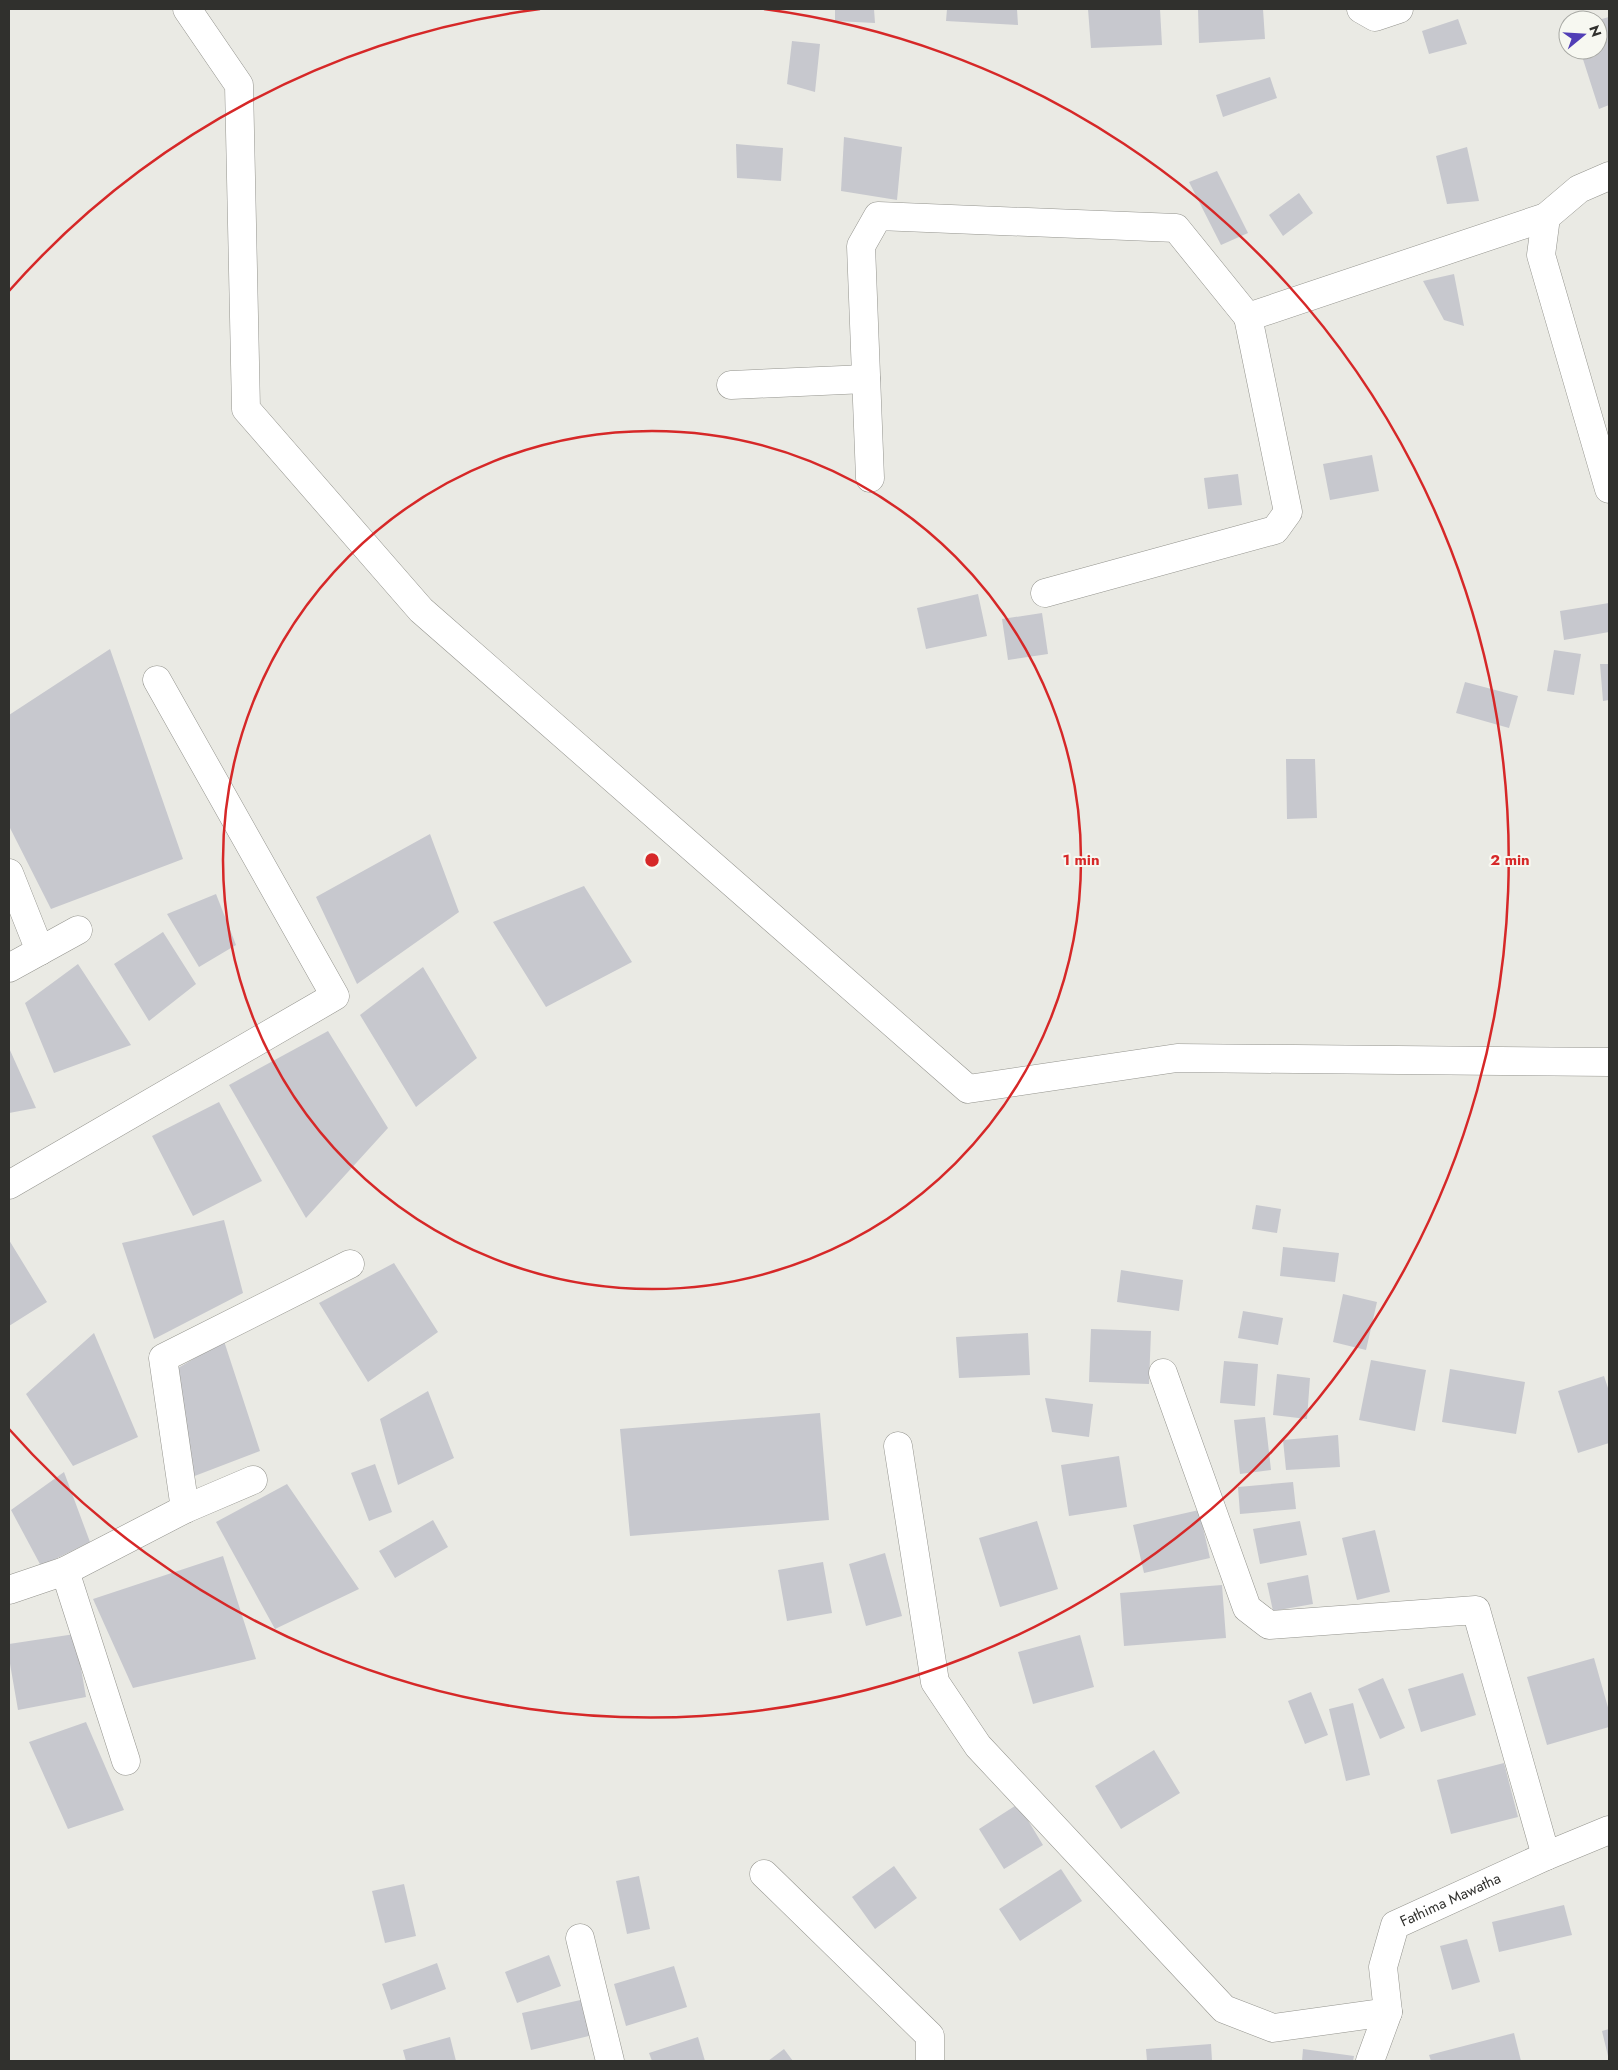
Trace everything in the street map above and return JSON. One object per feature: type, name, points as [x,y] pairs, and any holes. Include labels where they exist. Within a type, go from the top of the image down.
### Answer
[{"type":"street","points":[[187,9],[239,85],[246,409],[422,610],[968,1089],[1177,1058],[1609,1062]]},
{"type":"street","points":[[1361,9],[1375,17],[1399,9]]},
{"type":"street","points":[[1248,317],[1546,217],[1579,189],[1609,176]]},
{"type":"street","points":[[870,478],[861,246],[878,216],[1176,228],[1248,317],[1288,512],[1276,530],[1045,593]]},
{"type":"street","points":[[1546,217],[1541,255],[1609,489]]},
{"type":"street","points":[[731,385],[866,379]]},
{"type":"street","points":[[9,1185],[335,996],[158,680]]},
{"type":"street","points":[[9,873],[40,951]]},
{"type":"street","points":[[9,968],[78,930]]},
{"type":"street","points":[[184,1510],[163,1358],[350,1264]]},
{"type":"street","points":[[1163,1373],[1247,1608],[1269,1625],[1476,1610],[1546,1856]]},
{"type":"street","points":[[898,1446],[935,1682],[978,1746],[1224,2009],[1273,2028],[1388,2012]]},
{"type":"street","points":[[9,1590],[65,1571],[184,1510],[253,1480]]},
{"type":"street","points":[[65,1571],[126,1761]]},
{"type":"street","name":"Fathima Mawatha","points":[[1370,2061],[1388,2012],[1383,1966],[1395,1925],[1546,1856],[1609,1830]]},
{"type":"street","points":[[764,1874],[930,2036],[930,2061]]},
{"type":"street","points":[[580,1938],[610,2061]]},
{"type":"building","points":[[835,9],[874,9],[875,23],[835,21]]},
{"type":"building","points":[[947,9],[1017,9],[1018,25],[946,21]]},
{"type":"building","points":[[1088,9],[1160,9],[1162,45],[1091,48]]},
{"type":"building","points":[[1198,9],[1263,9],[1265,39],[1199,43]]},
{"type":"building","points":[[1608,17],[1609,105],[1599,109],[1583,60],[1608,60]]},
{"type":"building","points":[[1458,19],[1467,44],[1429,54],[1422,31]]},
{"type":"building","points":[[792,41],[820,44],[815,92],[787,84]]},
{"type":"building","points":[[1270,77],[1277,98],[1223,117],[1216,95]]},
{"type":"building","points":[[844,137],[902,147],[897,200],[841,191]]},
{"type":"building","points":[[736,144],[783,148],[781,181],[737,178]]},
{"type":"building","points":[[1467,147],[1479,201],[1447,204],[1436,156]]},
{"type":"building","points":[[1217,171],[1248,233],[1221,245],[1189,182]]},
{"type":"building","points":[[1299,193],[1313,213],[1283,236],[1269,215]]},
{"type":"building","points":[[1454,274],[1464,326],[1444,320],[1423,281]]},
{"type":"building","points":[[1372,455],[1379,491],[1330,500],[1323,464]]},
{"type":"building","points":[[1238,474],[1242,505],[1208,509],[1204,478]]},
{"type":"building","points":[[978,594],[987,636],[926,649],[917,608]]},
{"type":"building","points":[[1609,603],[1609,632],[1564,640],[1560,611]]},
{"type":"building","points":[[1042,613],[1048,654],[1008,660],[1002,619]]},
{"type":"building","points":[[110,649],[183,859],[51,909],[9,826],[9,715]]},
{"type":"building","points":[[1554,650],[1581,654],[1574,695],[1547,691]]},
{"type":"building","points":[[1600,664],[1609,664],[1609,700],[1603,701]]},
{"type":"building","points":[[1465,682],[1518,696],[1509,728],[1456,713]]},
{"type":"building","points":[[1286,759],[1315,759],[1317,818],[1287,819]]},
{"type":"building","points":[[430,834],[459,912],[357,984],[316,897]]},
{"type":"building","points":[[584,886],[632,962],[546,1007],[493,922]]},
{"type":"building","points":[[216,894],[236,945],[199,967],[167,914]]},
{"type":"building","points":[[163,932],[196,984],[149,1021],[114,964]]},
{"type":"building","points":[[78,964],[131,1045],[54,1073],[25,1003]]},
{"type":"building","points":[[423,967],[477,1058],[416,1107],[360,1015]]},
{"type":"building","points":[[328,1031],[388,1128],[306,1218],[229,1085]]},
{"type":"building","points":[[9,1048],[36,1108],[9,1113]]},
{"type":"building","points":[[219,1102],[262,1181],[193,1216],[152,1136]]},
{"type":"building","points":[[1256,1205],[1281,1209],[1277,1233],[1252,1229]]},
{"type":"building","points":[[224,1220],[243,1293],[154,1339],[122,1243]]},
{"type":"building","points":[[9,1240],[47,1302],[9,1326]]},
{"type":"building","points":[[1283,1247],[1339,1253],[1335,1282],[1280,1276]]},
{"type":"building","points":[[394,1263],[438,1332],[368,1382],[319,1303]]},
{"type":"building","points":[[1121,1270],[1183,1280],[1179,1311],[1117,1302]]},
{"type":"building","points":[[1343,1294],[1377,1302],[1366,1350],[1333,1342]]},
{"type":"building","points":[[1243,1311],[1283,1318],[1278,1345],[1238,1338]]},
{"type":"building","points":[[1091,1329],[1151,1331],[1149,1384],[1089,1382]]},
{"type":"building","points":[[94,1333],[138,1437],[73,1466],[26,1394]]},
{"type":"building","points":[[1028,1333],[1030,1375],[959,1378],[956,1337]]},
{"type":"building","points":[[224,1341],[260,1451],[192,1477],[178,1368]]},
{"type":"building","points":[[1371,1360],[1426,1370],[1415,1431],[1359,1420]]},
{"type":"building","points":[[1224,1361],[1258,1364],[1255,1406],[1220,1403]]},
{"type":"building","points":[[1450,1369],[1525,1382],[1516,1434],[1442,1422]]},
{"type":"building","points":[[1277,1374],[1310,1378],[1307,1419],[1273,1415]]},
{"type":"building","points":[[1604,1376],[1609,1391],[1609,1443],[1578,1453],[1558,1391]]},
{"type":"building","points":[[428,1391],[454,1458],[398,1485],[380,1419]]},
{"type":"building","points":[[1045,1398],[1093,1404],[1089,1437],[1052,1432]]},
{"type":"building","points":[[820,1413],[829,1520],[630,1536],[620,1429]]},
{"type":"building","points":[[1265,1417],[1271,1470],[1240,1474],[1234,1420]]},
{"type":"building","points":[[1338,1435],[1340,1467],[1286,1470],[1283,1440]]},
{"type":"building","points":[[1119,1456],[1127,1507],[1069,1516],[1061,1465]]},
{"type":"building","points":[[375,1464],[392,1512],[369,1521],[351,1473]]},
{"type":"building","points":[[64,1472],[90,1542],[41,1566],[11,1510]]},
{"type":"building","points":[[1293,1482],[1296,1509],[1240,1514],[1238,1487]]},
{"type":"building","points":[[287,1484],[359,1589],[275,1629],[216,1522]]},
{"type":"building","points":[[1199,1510],[1210,1558],[1144,1573],[1133,1525]]},
{"type":"building","points":[[433,1520],[448,1547],[395,1578],[379,1551]]},
{"type":"building","points":[[1037,1521],[1058,1589],[1000,1607],[979,1538]]},
{"type":"building","points":[[1300,1521],[1307,1555],[1260,1564],[1253,1529]]},
{"type":"building","points":[[1375,1530],[1390,1592],[1357,1600],[1342,1538]]},
{"type":"building","points":[[885,1553],[902,1616],[866,1626],[849,1564]]},
{"type":"building","points":[[223,1556],[256,1659],[133,1688],[93,1599]]},
{"type":"building","points":[[823,1562],[832,1613],[787,1621],[778,1570]]},
{"type":"building","points":[[1308,1575],[1313,1604],[1273,1611],[1267,1583]]},
{"type":"building","points":[[1222,1585],[1226,1638],[1124,1646],[1120,1593]]},
{"type":"building","points":[[75,1634],[86,1697],[18,1710],[9,1658],[9,1644]]},
{"type":"building","points":[[1080,1635],[1094,1687],[1033,1704],[1018,1652]]},
{"type":"building","points":[[1594,1658],[1609,1711],[1609,1727],[1547,1745],[1527,1677]]},
{"type":"building","points":[[1463,1673],[1476,1715],[1421,1732],[1408,1689]]},
{"type":"building","points":[[1383,1678],[1405,1728],[1380,1739],[1358,1689]]},
{"type":"building","points":[[1311,1692],[1328,1735],[1305,1744],[1288,1701]]},
{"type":"building","points":[[1353,1703],[1370,1775],[1346,1781],[1329,1709]]},
{"type":"building","points":[[86,1722],[124,1810],[68,1829],[29,1742]]},
{"type":"building","points":[[1154,1750],[1180,1793],[1121,1829],[1095,1786]]},
{"type":"building","points":[[1504,1763],[1518,1817],[1451,1834],[1437,1780]]},
{"type":"building","points":[[1018,1804],[1043,1845],[1004,1869],[979,1829]]},
{"type":"building","points":[[894,1866],[917,1898],[875,1929],[852,1897]]},
{"type":"building","points":[[1061,1869],[1082,1901],[1020,1941],[999,1909]]},
{"type":"building","points":[[639,1876],[650,1929],[627,1934],[616,1881]]},
{"type":"building","points":[[404,1884],[416,1936],[385,1943],[372,1891]]},
{"type":"building","points":[[1564,1905],[1572,1935],[1499,1952],[1492,1922]]},
{"type":"building","points":[[1467,1939],[1480,1982],[1452,1990],[1440,1946]]},
{"type":"building","points":[[549,1955],[561,1986],[517,2003],[505,1972]]},
{"type":"building","points":[[437,1963],[446,1989],[391,2010],[382,1984]]},
{"type":"building","points":[[674,1966],[687,2007],[626,2026],[614,1984]]},
{"type":"building","points":[[585,1999],[593,2035],[531,2050],[522,2013]]},
{"type":"building","points":[[1609,2029],[1609,2055],[1608,2056],[1602,2031]]},
{"type":"building","points":[[1514,2033],[1521,2061],[1431,2061],[1429,2055]]},
{"type":"building","points":[[450,2037],[456,2061],[406,2061],[403,2050]]},
{"type":"building","points":[[698,2037],[705,2061],[652,2061],[649,2053]]},
{"type":"building","points":[[1211,2044],[1212,2061],[1147,2061],[1146,2049]]},
{"type":"building","points":[[784,2049],[793,2061],[768,2061]]},
{"type":"building","points":[[1303,2049],[1354,2056],[1353,2061],[1302,2061]]}]
